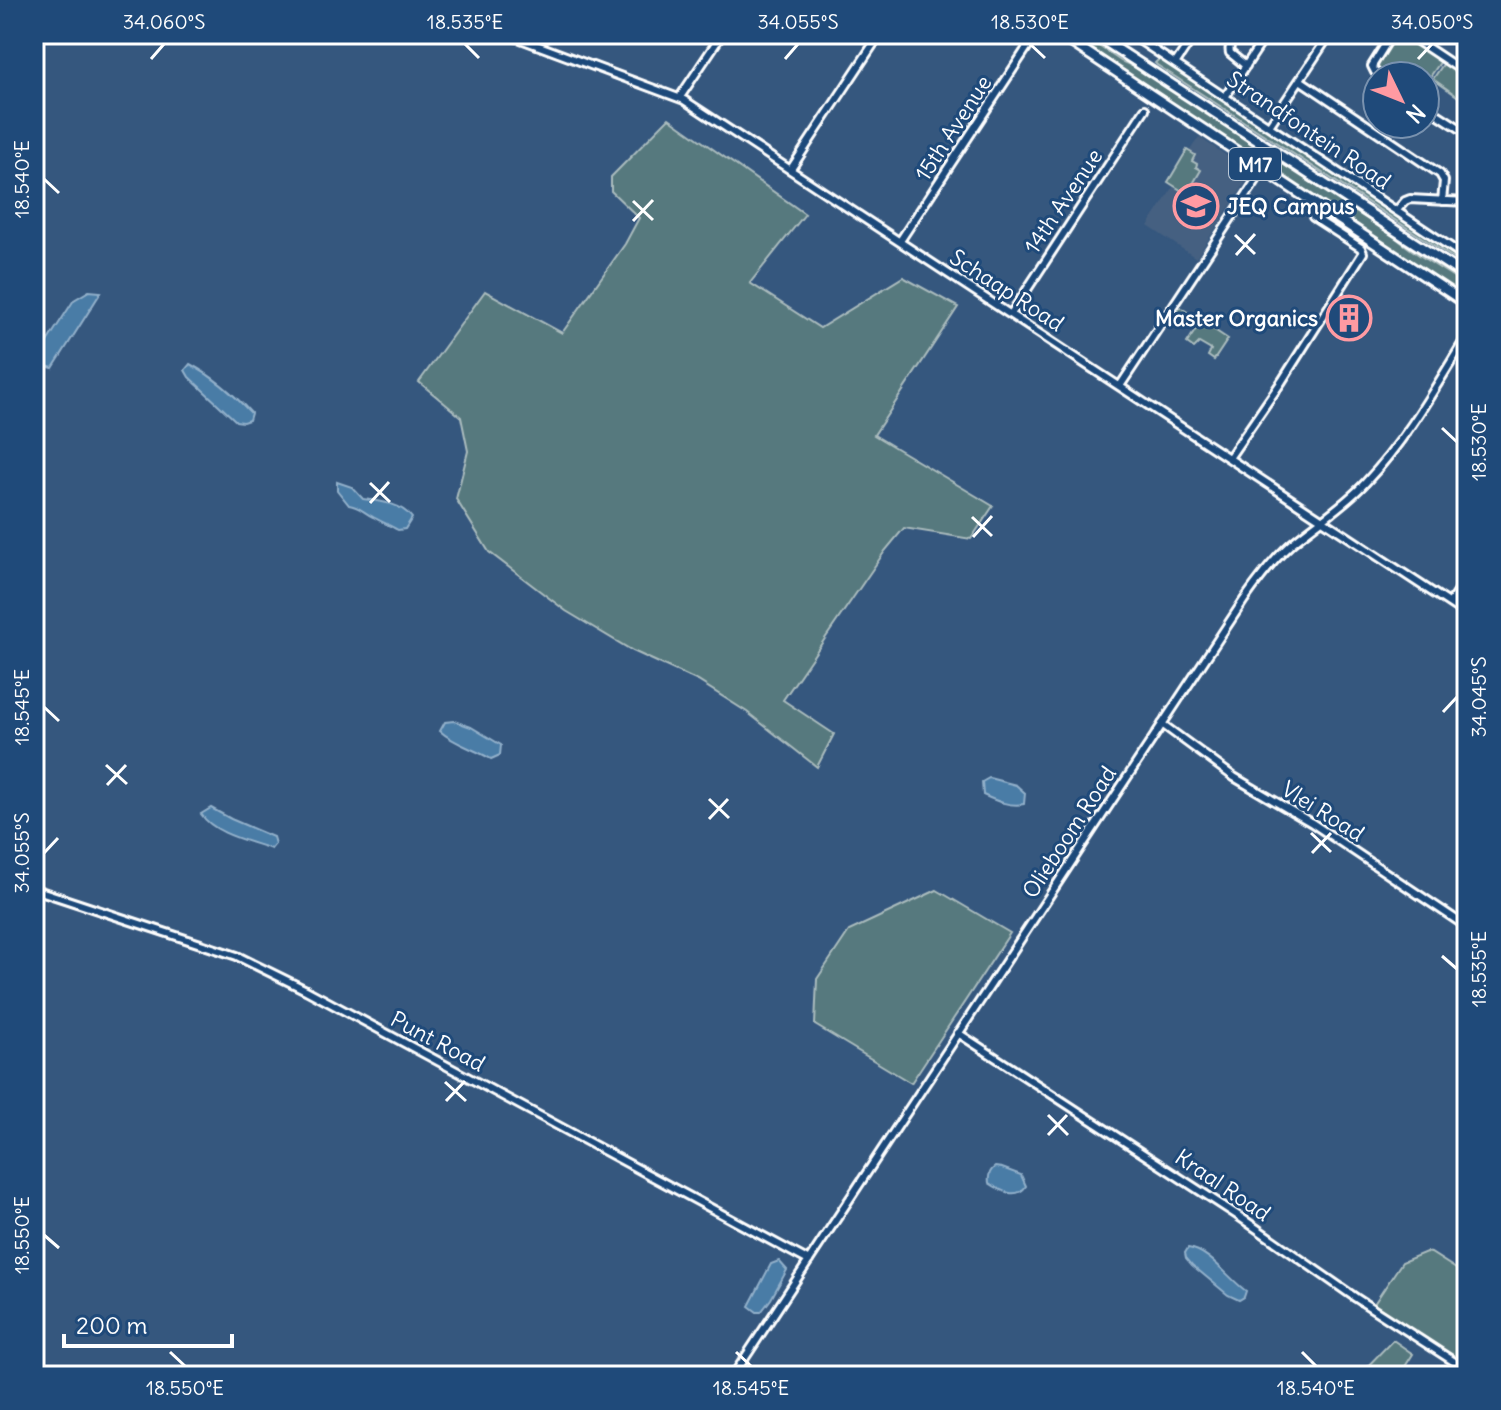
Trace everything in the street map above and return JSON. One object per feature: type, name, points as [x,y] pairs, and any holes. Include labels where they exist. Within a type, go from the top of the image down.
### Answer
[{"type":"main road","name":"M17","points":[[1059,34],[1467,304]]},
{"type":"main road","name":"Strandfontein Road","points":[[1094,34],[1467,277]]},
{"type":"street","name":"Schaap Road","points":[[507,34],[680,97],[1467,615]]},
{"type":"street","points":[[680,97],[722,34]]},
{"type":"street","points":[[791,169],[880,34]]},
{"type":"street","name":"15th Avenue","points":[[900,241],[1036,34]]},
{"type":"street","name":"Strandfontein Road","points":[[1130,34],[1467,258]]},
{"type":"street","points":[[1175,64],[1195,34]]},
{"type":"street","points":[[1225,97],[1267,34]]},
{"type":"street","points":[[1269,126],[1330,34]]},
{"type":"street","points":[[1376,60],[1392,34]]},
{"type":"street","points":[[1407,34],[1467,74]]},
{"type":"street","points":[[1246,66],[1230,53],[1233,39],[1241,35],[1259,46]]},
{"type":"street","points":[[1300,80],[1440,174],[1444,181],[1442,201]]},
{"type":"street","name":"14th Avenue","points":[[1011,314],[1145,109]]},
{"type":"street","points":[[1441,116],[1467,133]]},
{"type":"street","points":[[1120,386],[1257,179]]},
{"type":"street","points":[[1397,210],[1410,199],[1467,202]]},
{"type":"street","points":[[1229,458],[1363,253],[1361,248],[1313,217]]},
{"type":"street","name":"Olieboom Road","points":[[733,1376],[1257,581],[1290,545],[1357,491],[1383,463],[1467,336]]},
{"type":"street","points":[[1450,603],[1467,577]]},
{"type":"street","name":"Vlei Road","points":[[1162,724],[1226,772],[1312,823],[1467,927]]},
{"type":"street","name":"Punt Road","points":[[34,889],[237,956],[306,990],[809,1261]]},
{"type":"street","name":"Kraal Road","points":[[958,1033],[1467,1370]]},
{"type":"street","points":[[34,1371],[42,1376]]},
{"type":"shaded area","name":"JEQ Campus","points":[[1199,137],[1252,173],[1196,258],[1148,226],[1174,186],[1168,182]]},
{"type":"shaded area","points":[[89,291],[101,292],[53,368],[42,365],[36,359],[74,300]]},
{"type":"shaded area","points":[[190,364],[237,399],[251,413],[249,420],[236,421],[189,377],[185,370]]},
{"type":"shaded area","points":[[337,482],[352,487],[363,499],[396,506],[412,518],[405,529],[398,530],[349,505],[337,490]]},
{"type":"shaded area","points":[[454,721],[501,745],[500,755],[491,759],[440,731],[445,722]]},
{"type":"shaded area","points":[[989,778],[1016,785],[1025,793],[1024,804],[1008,804],[983,795],[982,782]]},
{"type":"shaded area","points":[[211,808],[273,837],[275,844],[271,849],[214,827],[201,814]]},
{"type":"shaded area","points":[[995,1167],[1021,1175],[1026,1186],[1014,1193],[989,1183],[990,1172]]},
{"type":"shaded area","points":[[1188,1248],[1204,1254],[1218,1266],[1246,1291],[1244,1297],[1239,1300],[1228,1295],[1192,1265],[1186,1258]]},
{"type":"shaded area","points":[[779,1261],[787,1270],[771,1299],[761,1312],[757,1312],[749,1306],[771,1264]]},
{"type":"green space","points":[[1070,34],[1081,34],[1121,61],[1139,69],[1395,237],[1467,286],[1467,299],[1123,72]]},
{"type":"green space","points":[[1400,34],[1439,60],[1380,60],[1392,40]]},
{"type":"green space","points":[[1160,58],[1467,261],[1467,267],[1157,65],[1155,63]]},
{"type":"green space","points":[[1444,63],[1467,79],[1467,103],[1441,85]]},
{"type":"green space","points":[[669,118],[805,214],[750,283],[820,328],[903,277],[958,307],[874,435],[993,506],[971,539],[904,528],[783,700],[834,734],[817,767],[747,712],[698,681],[633,651],[566,611],[489,552],[456,499],[468,451],[461,417],[419,382],[485,291],[562,333],[625,244],[639,218],[611,191],[611,177]]},
{"type":"green space","points":[[1187,150],[1195,155],[1192,161],[1201,170],[1187,194],[1168,182]]},
{"type":"green space","points":[[1180,307],[1228,339],[1214,360],[1208,356],[1211,350],[1199,343],[1194,348],[1187,343],[1198,326],[1182,316],[1178,321],[1173,317]]},
{"type":"green space","points":[[937,890],[1010,933],[911,1083],[815,1025],[817,979],[849,931]]},
{"type":"green space","points":[[1426,1252],[1467,1276],[1467,1367],[1374,1304],[1402,1262]]},
{"type":"green space","points":[[1393,1340],[1413,1354],[1399,1376],[1358,1376]]},
{"type":"place","name":"JEQ Campus","points":[[1196,206]]},
{"type":"place","name":"Master Organics","points":[[1349,318]]}]
